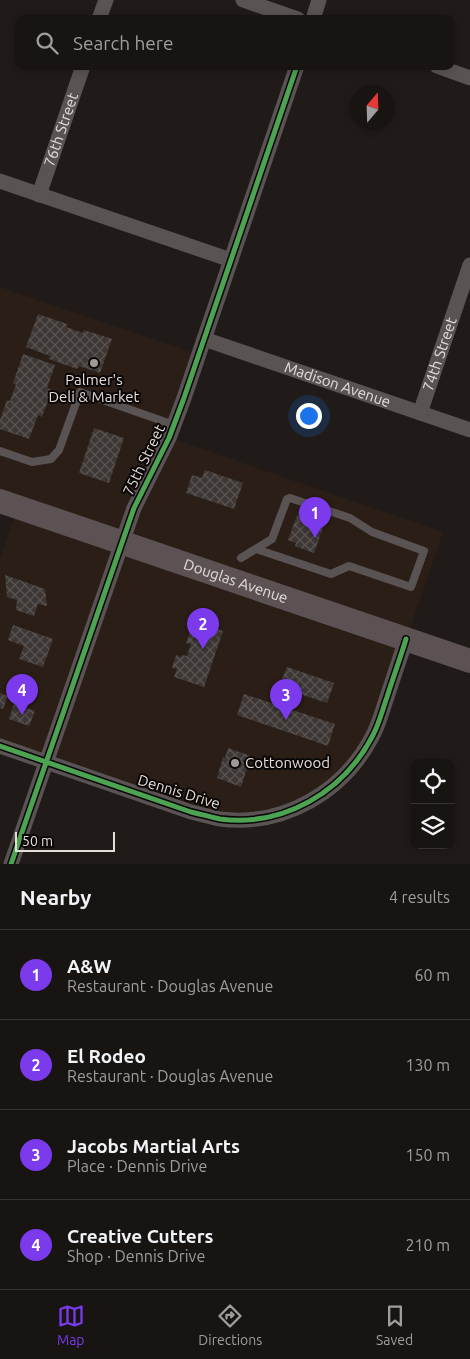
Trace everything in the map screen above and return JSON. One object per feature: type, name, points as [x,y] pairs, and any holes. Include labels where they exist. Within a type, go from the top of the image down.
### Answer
[{"type":"main road","name":"Douglas Avenue","points":[[0,501],[470,661]]},
{"type":"street","points":[[100,15],[106,0]]},
{"type":"street","points":[[243,0],[286,15]]},
{"type":"street","points":[[314,15],[319,0]]},
{"type":"street","name":"76th Street","points":[[39,195],[82,70]]},
{"type":"street","name":"75th Street","points":[[11,864],[134,508],[174,425],[296,70]]},
{"type":"street","points":[[448,70],[470,78]]},
{"type":"street","points":[[0,182],[231,260]]},
{"type":"street","name":"74th Street","points":[[420,413],[470,265]]},
{"type":"street","name":"Madison Avenue","points":[[204,339],[470,430]]},
{"type":"street","name":"Dennis Drive","points":[[0,746],[191,812],[221,819],[252,819],[282,814],[310,802],[329,789],[357,762],[373,736],[379,721],[406,639]]},
{"type":"lane","points":[[0,451],[32,462],[51,459],[59,450],[80,392],[174,425]]},
{"type":"lane","points":[[241,558],[272,539],[287,499],[290,498],[350,518],[372,532],[424,551],[411,587],[349,566],[330,574],[256,549]]},
{"type":"shaded area","points":[[0,287],[199,355],[170,438],[443,532],[373,736],[310,802],[221,819],[0,746],[0,559],[18,507],[0,501]]},
{"type":"building","points":[[38,314],[67,324],[66,327],[83,333],[84,330],[112,339],[100,373],[79,366],[77,369],[49,359],[50,356],[26,347]]},
{"type":"building","points":[[23,354],[55,365],[47,388],[52,390],[42,417],[38,415],[29,439],[0,429],[0,420],[7,400],[10,401],[16,384],[13,383]]},
{"type":"building","points":[[94,428],[124,438],[109,483],[79,473]]},
{"type":"building","points":[[205,470],[243,483],[234,509],[186,493],[192,475],[202,478]]},
{"type":"building","points":[[299,510],[316,515],[317,511],[328,514],[314,553],[295,546],[296,543],[288,540]]},
{"type":"building","points":[[5,575],[45,589],[47,606],[38,604],[34,616],[16,610],[17,600],[7,597]]},
{"type":"building","points":[[194,621],[223,631],[204,687],[174,677],[177,669],[172,668],[176,655],[181,657],[182,655],[187,656],[191,644],[186,643]]},
{"type":"building","points":[[13,625],[53,639],[43,667],[19,659],[24,646],[8,640]]},
{"type":"building","points":[[287,667],[334,683],[327,703],[279,687]]},
{"type":"building","points":[[0,693],[8,696],[3,709],[0,708]]},
{"type":"building","points":[[244,694],[335,724],[328,746],[237,715]]},
{"type":"building","points":[[14,704],[35,711],[29,726],[9,719]]},
{"type":"building","name":"Cottonwood","points":[[228,748],[251,756],[241,787],[217,778],[223,757],[225,758]]},
{"type":"cycle path","points":[[11,864],[134,508],[169,438],[184,398],[296,70]]},
{"type":"cycle path","points":[[0,746],[191,812],[220,819],[244,820],[267,817],[289,811],[309,802],[328,789],[360,757],[377,728],[406,639]]},
{"type":"place","name":"Palmer's Deli & Market","points":[[94,363]]},
{"type":"place","name":"A&W","points":[[315,538]]},
{"type":"place","name":"El Rodeo","points":[[203,649]]},
{"type":"place","name":"Creative Cutters","points":[[22,715]]},
{"type":"place","name":"Jacobs Martial Arts","points":[[286,720]]},
{"type":"place","name":"Cottonwood","points":[[235,763]]}]
